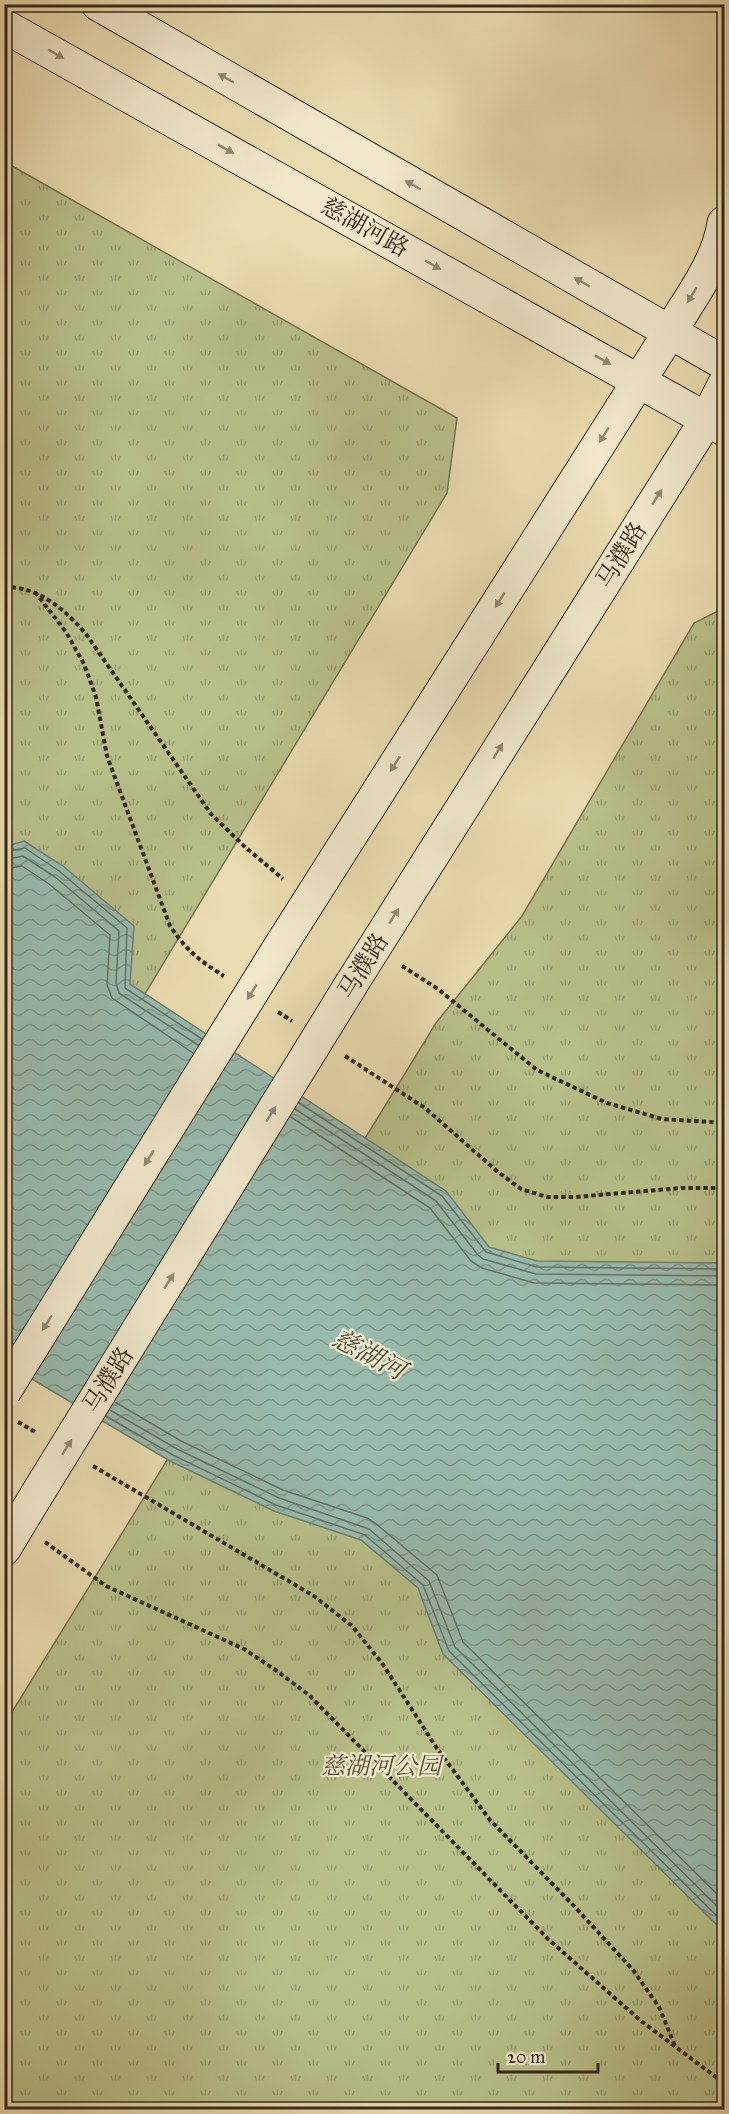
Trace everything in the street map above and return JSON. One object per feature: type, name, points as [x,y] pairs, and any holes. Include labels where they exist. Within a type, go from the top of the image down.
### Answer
[{"type":"main road","points":[[98,4],[724,363]]},
{"type":"main road","name":"慈湖河路","points":[[4,26],[716,424]]},
{"type":"main road","points":[[10,1406],[283,942],[670,332],[711,264],[723,233],[724,223]]},
{"type":"main road","name":"马濮路","points":[[12,1537],[352,983],[716,424],[724,385]]},
{"type":"path","points":[[4,587],[35,592],[69,614],[86,634],[211,814],[243,846],[309,901]]},
{"type":"path","points":[[373,950],[438,989],[537,1070],[607,1103],[662,1119],[724,1123]]},
{"type":"path","points":[[10,1406],[46,1438]]},
{"type":"path","points":[[87,1462],[314,1596],[352,1626],[382,1663],[436,1747],[490,1820],[633,1970],[659,2007],[675,2046]]},
{"type":"path","points":[[12,1537],[106,1586],[244,1649],[309,1695],[548,1939],[641,2021],[724,2083]]},
{"type":"green space","points":[[5,162],[457,418],[447,493],[5,1226]]},
{"type":"green space","name":"慈湖河公园","points":[[724,608],[724,2109],[5,2109],[4,1725],[436,1023],[522,916],[694,623]]},
{"type":"water","name":"慈湖河","points":[[24,841],[63,866],[134,926],[130,984],[446,1191],[489,1247],[537,1261],[724,1263],[724,1930],[443,1654],[418,1588],[361,1540],[274,1511],[170,1461],[5,1363],[4,847]]}]
